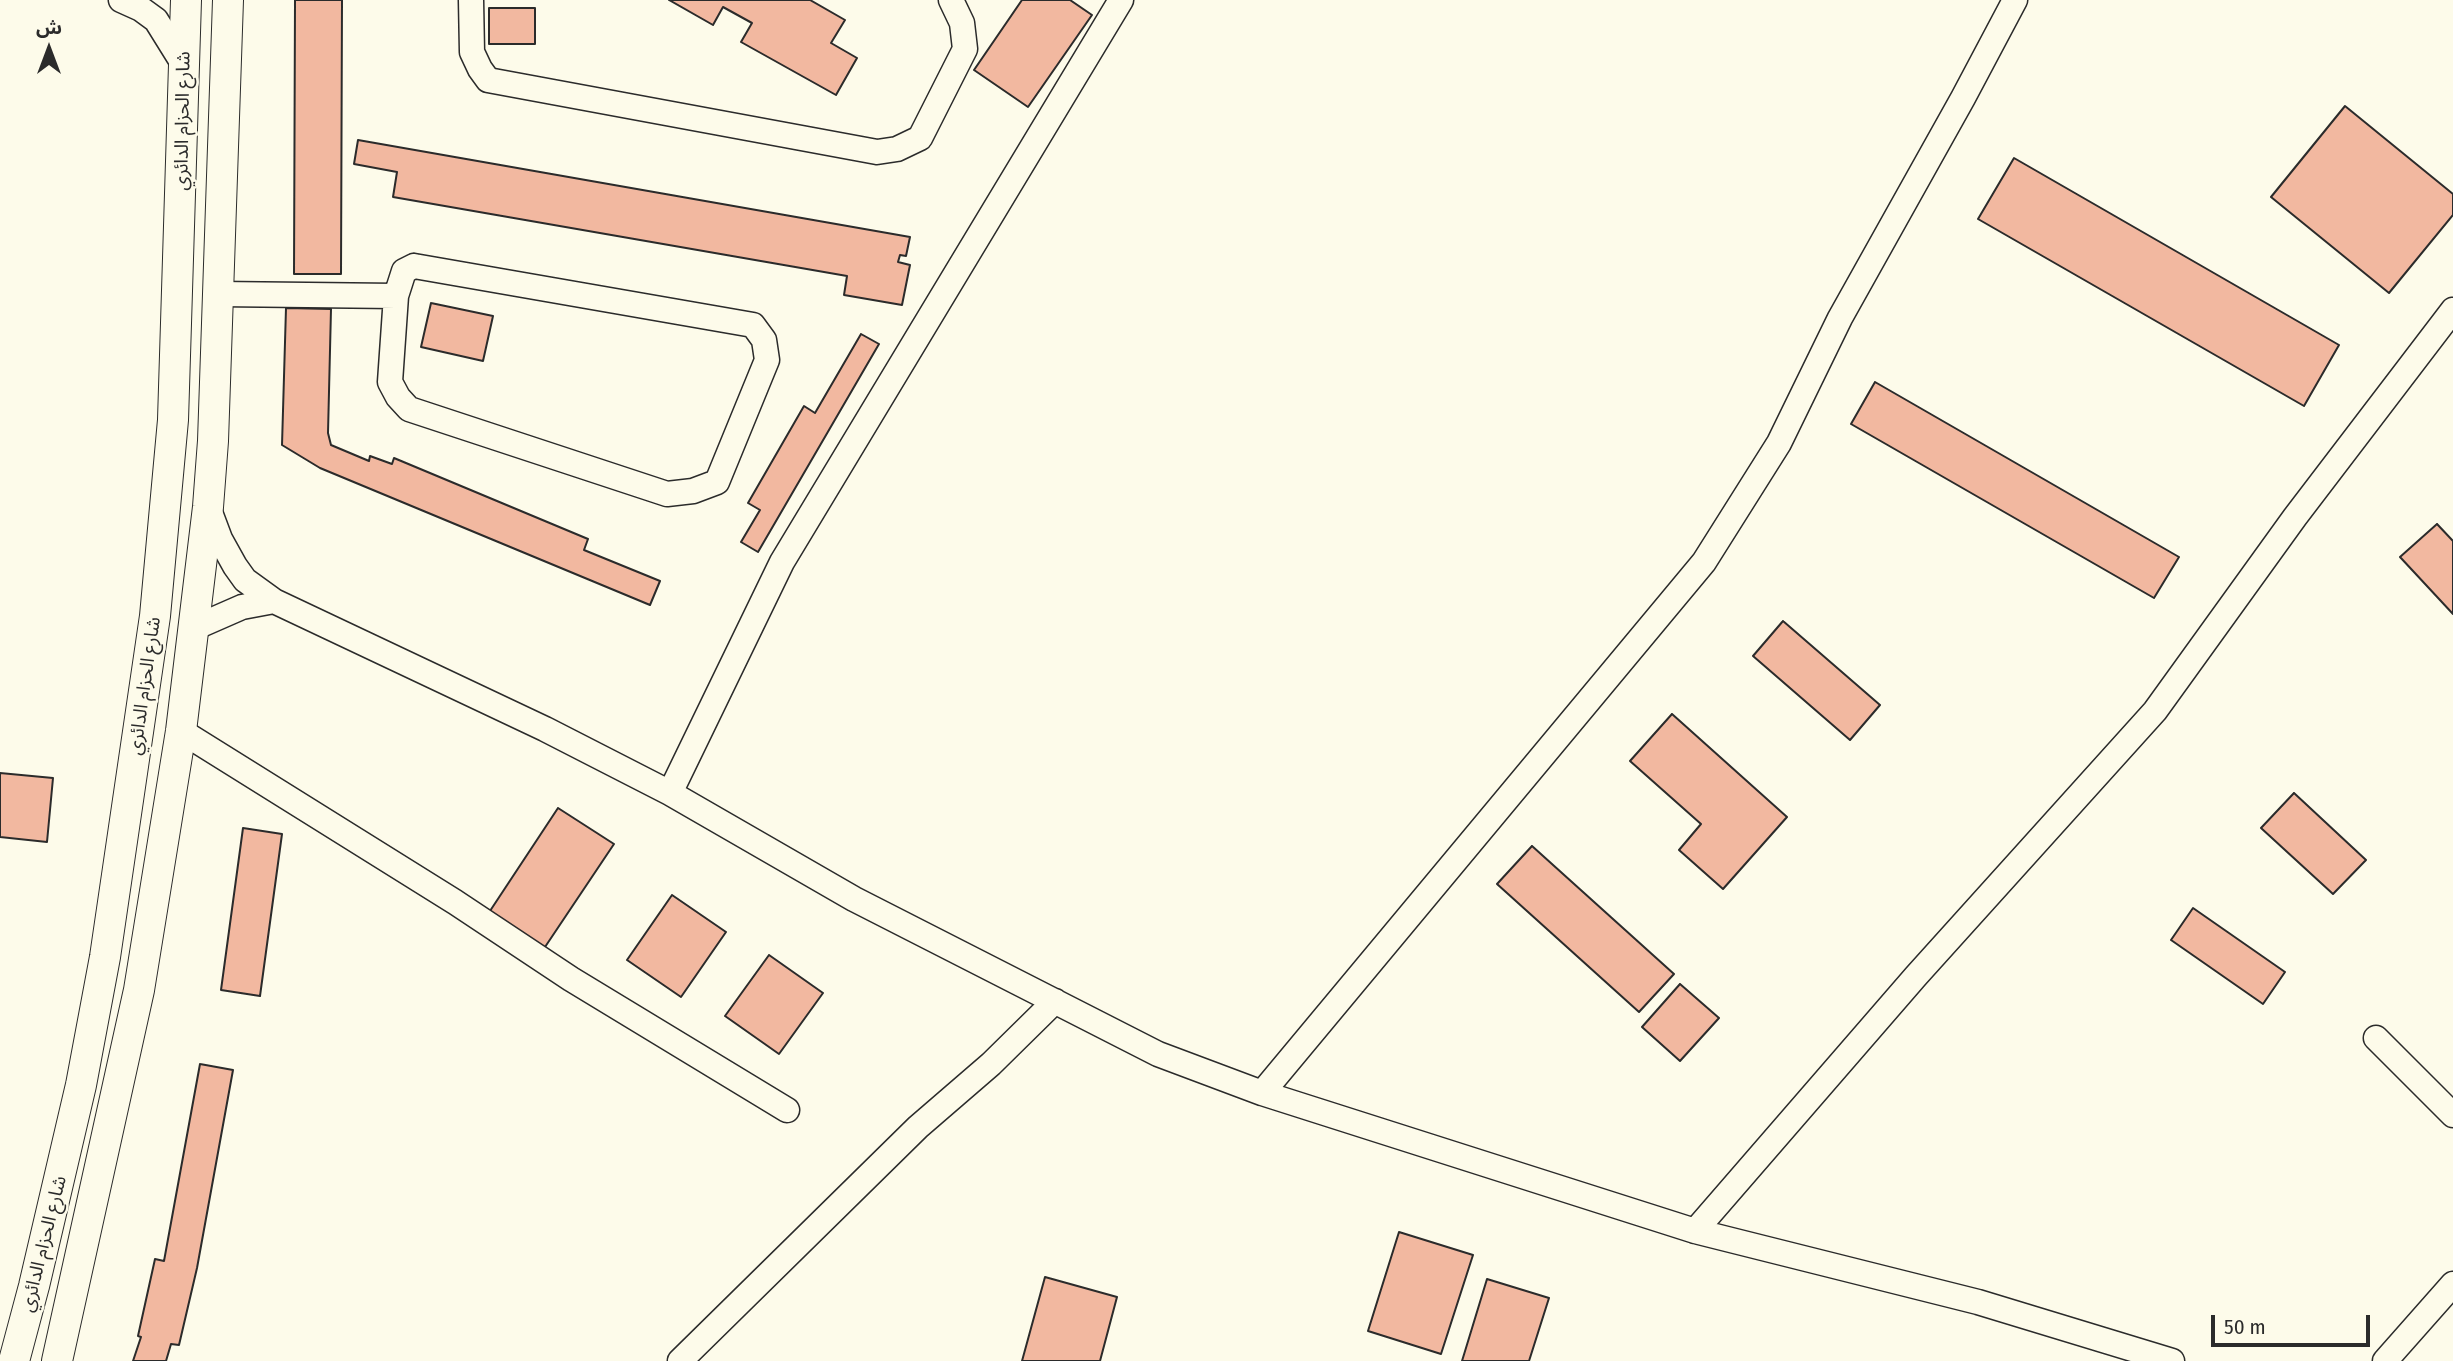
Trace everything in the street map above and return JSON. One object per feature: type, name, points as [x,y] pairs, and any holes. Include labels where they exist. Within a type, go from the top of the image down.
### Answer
[{"type":"main road","name":"شارع الحزام الدائري","points":[[14,1361],[82,1085],[105,957],[155,616],[173,419],[186,0]]},
{"type":"main road","name":"شارع الحزام الدائري","points":[[57,1361],[139,990],[181,731],[194,628],[213,441],[228,0]]},
{"type":"street","points":[[121,0],[141,9],[156,20],[184,65]]},
{"type":"street","points":[[471,0],[472,52],[488,80],[877,152],[897,149],[920,138],[965,49],[962,23],[951,0]]},
{"type":"street","points":[[670,793],[782,562],[1121,0]]},
{"type":"street","points":[[1262,1093],[1711,552],[1779,443],[1840,318],[2015,0]]},
{"type":"street","points":[[414,266],[442,270],[753,325],[764,340],[766,360],[717,482],[693,491],[667,494],[409,409],[390,382],[396,296],[404,271],[414,266]]},
{"type":"street","points":[[218,294],[396,296]]},
{"type":"street","points":[[1695,1231],[1916,976],[2155,711],[2295,517],[2453,310]]},
{"type":"street","points":[[208,508],[220,539],[235,566],[245,580],[274,601],[545,729],[670,793],[854,899],[1158,1054],[1262,1093],[1695,1231],[1978,1302],[2172,1361]]},
{"type":"street","points":[[194,628],[227,612],[274,601]]},
{"type":"street","points":[[181,731],[455,902],[571,979],[787,1110]]},
{"type":"street","points":[[680,1361],[908,1136],[991,1064],[1055,1001]]},
{"type":"street","points":[[2376,1038],[2453,1115]]},
{"type":"street","points":[[2385,1361],[2453,1284]]},
{"type":"building","points":[[295,0],[342,0],[341,274],[294,274]]},
{"type":"building","points":[[669,0],[810,0],[845,20],[831,43],[857,58],[836,95],[741,42],[752,23],[723,7],[713,25]]},
{"type":"building","points":[[1022,0],[1070,0],[1092,15],[1028,107],[974,70]]},
{"type":"building","points":[[489,8],[535,8],[535,44],[489,44]]},
{"type":"building","points":[[2345,106],[2453,194],[2453,215],[2389,293],[2271,197]]},
{"type":"building","points":[[358,140],[910,237],[906,256],[900,255],[898,262],[910,265],[902,305],[844,295],[847,276],[393,197],[397,172],[354,164]]},
{"type":"building","points":[[2014,158],[2339,345],[2304,406],[1978,219]]},
{"type":"building","points":[[431,303],[493,316],[483,361],[421,347]]},
{"type":"building","points":[[286,308],[331,309],[328,433],[331,445],[369,461],[370,456],[392,464],[394,458],[588,539],[584,550],[660,581],[650,605],[320,468],[282,445]]},
{"type":"building","points":[[861,334],[879,344],[758,552],[741,542],[760,510],[748,503],[804,406],[815,413]]},
{"type":"building","points":[[1875,382],[2179,557],[2154,598],[1851,424]]},
{"type":"building","points":[[2437,524],[2453,541],[2453,614],[2400,557]]},
{"type":"building","points":[[1783,621],[1880,705],[1850,740],[1753,656]]},
{"type":"building","points":[[1672,714],[1787,817],[1723,889],[1679,850],[1701,824],[1630,761]]},
{"type":"building","points":[[0,773],[53,778],[47,842],[0,837]]},
{"type":"building","points":[[2294,793],[2366,860],[2333,894],[2261,828]]},
{"type":"building","points":[[558,808],[614,844],[541,953],[486,917]]},
{"type":"building","points":[[243,828],[282,834],[260,996],[221,990]]},
{"type":"building","points":[[1532,846],[1674,974],[1639,1012],[1497,884]]},
{"type":"building","points":[[672,895],[726,932],[681,997],[627,960]]},
{"type":"building","points":[[2193,908],[2285,972],[2263,1004],[2171,940]]},
{"type":"building","points":[[769,955],[823,993],[779,1054],[725,1016]]},
{"type":"building","points":[[1680,984],[1719,1018],[1680,1061],[1642,1027]]},
{"type":"building","points":[[200,1064],[233,1070],[197,1268],[179,1345],[171,1344],[166,1361],[133,1361],[141,1337],[138,1336],[155,1259],[164,1261]]},
{"type":"building","points":[[1399,1232],[1473,1255],[1441,1354],[1368,1331]]},
{"type":"building","points":[[1045,1277],[1117,1297],[1100,1361],[1022,1361]]},
{"type":"building","points":[[1487,1279],[1549,1298],[1529,1361],[1462,1361]]}]
